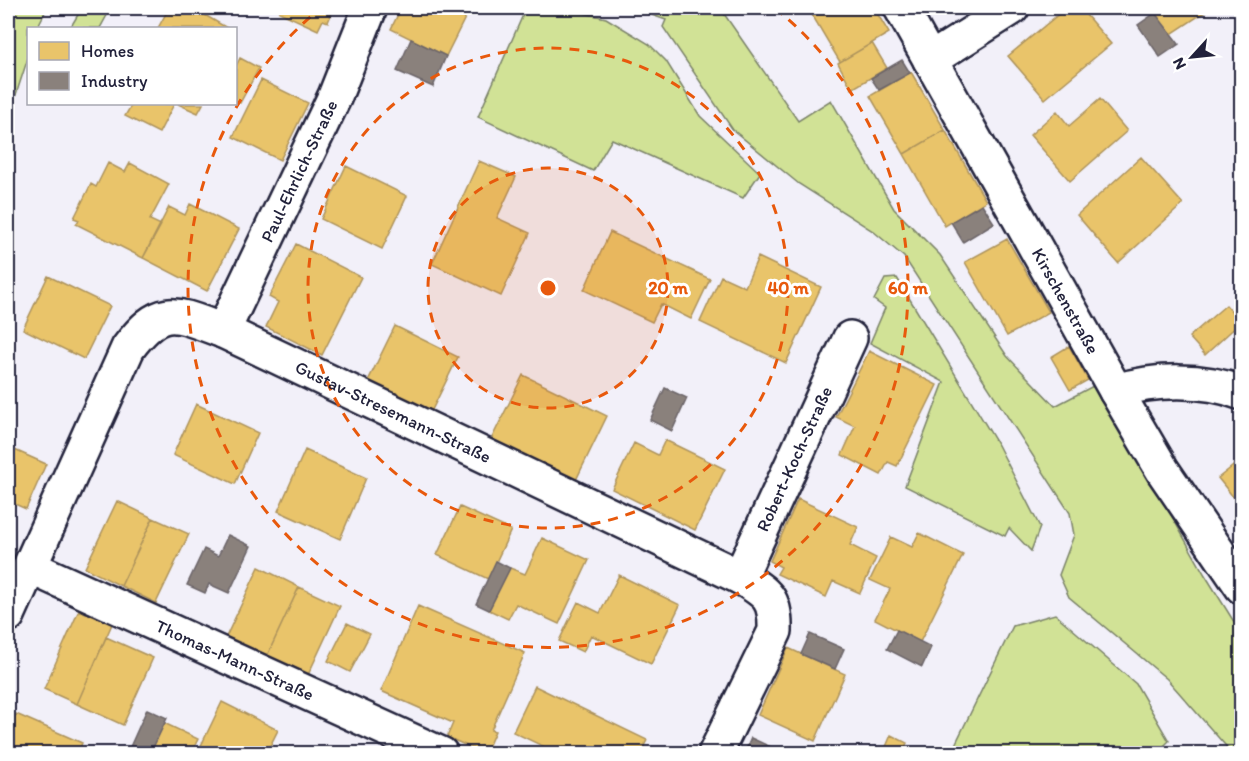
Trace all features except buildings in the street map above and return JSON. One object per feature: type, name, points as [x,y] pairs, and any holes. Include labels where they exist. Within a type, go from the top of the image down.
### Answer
[{"type":"street","name":"Paul-Ehrlich-Straße","points":[[223,331],[335,96],[370,8]]},
{"type":"street","name":"Kirschenstraße","points":[[901,8],[1163,471],[1242,586]]},
{"type":"street","points":[[930,60],[1012,8]]},
{"type":"street","name":"Gustav-Stresemann-Straße","points":[[8,615],[128,348],[144,326],[156,318],[181,315],[223,331],[740,577],[765,592],[776,610],[776,631],[715,753]]},
{"type":"street","name":"Robert-Koch-Straße","points":[[740,577],[850,338]]},
{"type":"street","points":[[1116,391],[1140,384],[1186,382],[1242,393]]},
{"type":"street","name":"Thomas-Mann-Straße","points":[[30,567],[441,753]]},
{"type":"green space","points":[[18,8],[47,8],[38,27],[27,27],[27,61],[8,119],[8,23]]},
{"type":"green space","points":[[82,8],[111,8],[101,27],[71,27]]},
{"type":"green space","points":[[526,8],[561,8],[606,18],[649,44],[666,61],[700,116],[760,173],[743,198],[612,139],[593,171],[478,117]]},
{"type":"green space","points":[[632,8],[720,8],[798,121],[831,100],[894,209],[940,255],[1007,356],[1055,406],[1097,384],[1205,575],[1241,633],[1241,753],[1232,753],[1167,679],[1069,597],[1059,575],[1074,535],[1070,513],[904,257],[873,231],[799,184],[733,130],[663,27],[666,20]]},
{"type":"green space","points":[[897,278],[998,445],[1040,527],[1031,551],[1009,528],[1005,536],[905,486],[944,382],[870,343],[885,308],[874,300],[885,279]]},
{"type":"green space","points":[[1055,614],[1136,684],[1169,741],[1157,753],[951,753],[1013,626]]}]
